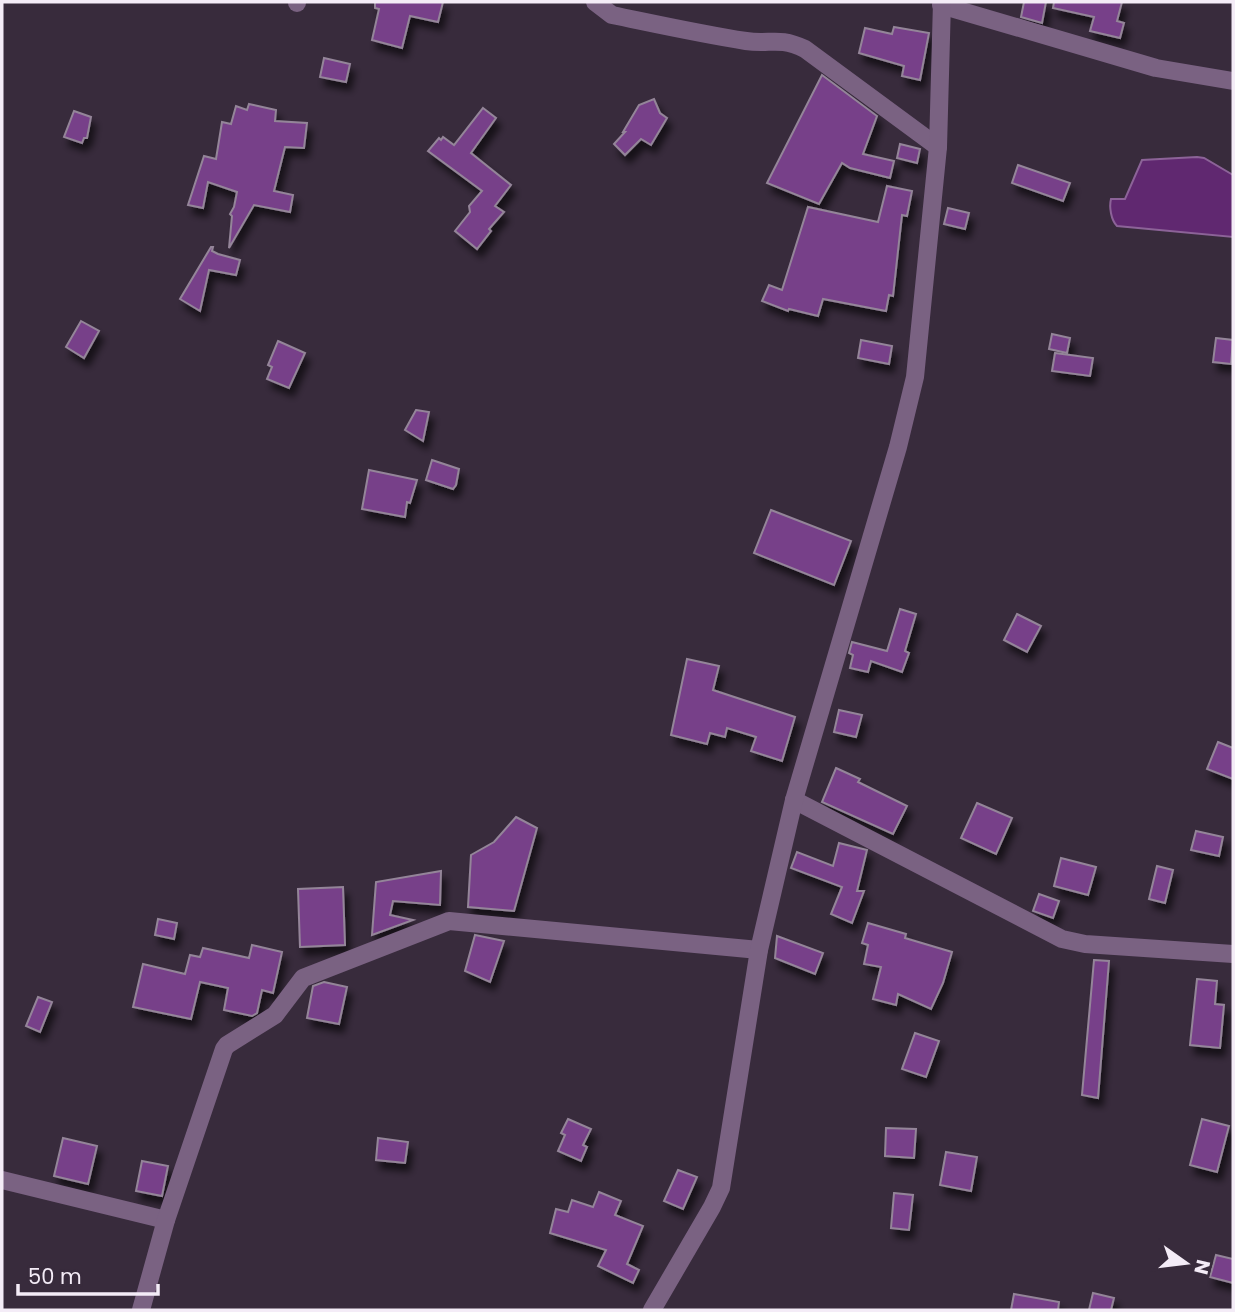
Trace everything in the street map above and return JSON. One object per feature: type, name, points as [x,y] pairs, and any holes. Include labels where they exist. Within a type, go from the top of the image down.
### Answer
[{"type":"street","points":[[596,2],[612,15],[751,42],[776,40],[792,43],[805,49],[938,147]]},
{"type":"street","points":[[652,1310],[721,1188],[759,950],[794,800],[898,447],[915,377],[938,147],[942,4],[1156,68],[1233,81]]},
{"type":"street","points":[[794,800],[1062,939],[1085,944],[1233,954]]},
{"type":"street","points":[[141,1310],[166,1220],[227,1045],[275,1015],[303,978],[455,920],[759,950]]},
{"type":"street","points":[[2,1180],[166,1220]]},
{"type":"shaded area","points":[[1204,158],[1233,175],[1233,237],[1117,226],[1111,213],[1111,199],[1125,199],[1142,160]]},
{"type":"building","points":[[375,2],[443,2],[438,22],[410,16],[402,48],[372,40],[379,9],[375,8]]},
{"type":"building","points":[[1024,2],[1046,2],[1042,23],[1021,17]]},
{"type":"building","points":[[1054,2],[1122,2],[1117,21],[1124,23],[1120,38],[1090,31],[1094,17],[1053,8]]},
{"type":"building","points":[[894,27],[929,33],[920,80],[902,76],[904,66],[859,53],[865,28],[892,34]]},
{"type":"building","points":[[324,58],[350,64],[346,82],[320,77]]},
{"type":"building","points":[[822,75],[877,116],[863,154],[894,161],[890,178],[850,168],[842,163],[819,204],[767,183]]},
{"type":"building","points":[[654,99],[660,113],[667,118],[651,145],[641,139],[625,155],[614,144],[625,132],[639,105]]},
{"type":"building","points":[[249,104],[276,110],[275,121],[307,123],[304,148],[285,147],[274,191],[293,195],[290,212],[254,205],[229,248],[230,214],[237,192],[208,182],[203,208],[188,205],[204,156],[216,159],[222,122],[231,124],[236,106],[247,110]]},
{"type":"building","points":[[483,108],[496,118],[471,153],[511,185],[495,206],[504,212],[477,249],[455,231],[470,212],[469,206],[482,191],[428,151],[443,137],[454,145]]},
{"type":"building","points":[[74,111],[91,117],[87,138],[84,138],[82,143],[64,137]]},
{"type":"building","points":[[900,144],[920,149],[917,163],[897,158]]},
{"type":"building","points":[[1018,165],[1070,183],[1063,201],[1012,183]]},
{"type":"building","points":[[887,186],[912,191],[907,216],[902,215],[893,296],[889,295],[886,311],[823,299],[818,316],[789,309],[788,311],[762,301],[769,285],[782,290],[808,207],[878,222]]},
{"type":"building","points":[[948,208],[969,213],[965,229],[944,224]]},
{"type":"building","points":[[211,247],[212,251],[218,254],[240,260],[236,275],[209,270],[200,311],[180,299]]},
{"type":"building","points":[[81,321],[99,331],[84,358],[66,347]]},
{"type":"building","points":[[1052,334],[1070,338],[1067,353],[1049,349]]},
{"type":"building","points":[[1216,338],[1233,340],[1231,364],[1213,362]]},
{"type":"building","points":[[861,340],[892,346],[889,364],[858,358]]},
{"type":"building","points":[[278,341],[305,353],[289,388],[267,379],[272,367],[268,365]]},
{"type":"building","points":[[1055,353],[1093,358],[1090,376],[1052,371]]},
{"type":"building","points":[[416,410],[429,412],[423,441],[405,430]]},
{"type":"building","points":[[432,460],[459,469],[453,489],[426,480]]},
{"type":"building","points":[[369,470],[417,480],[410,503],[407,502],[405,517],[362,509]]},
{"type":"building","points":[[771,510],[851,541],[834,585],[754,553]]},
{"type":"building","points":[[900,609],[916,614],[905,651],[909,653],[902,672],[871,661],[868,672],[850,668],[853,655],[849,653],[852,642],[887,651]]},
{"type":"building","points":[[1017,614],[1041,626],[1027,652],[1004,640]]},
{"type":"building","points":[[687,659],[719,666],[713,690],[795,717],[782,761],[751,751],[756,737],[727,728],[725,737],[710,733],[707,744],[671,735]]},
{"type":"building","points":[[839,710],[862,715],[856,737],[834,732]]},
{"type":"building","points":[[1218,742],[1233,748],[1233,779],[1207,769]]},
{"type":"building","points":[[836,768],[907,806],[893,834],[822,802]]},
{"type":"building","points":[[977,803],[1012,818],[996,854],[961,838]]},
{"type":"building","points":[[516,817],[537,828],[514,911],[468,907],[471,855],[494,842]]},
{"type":"building","points":[[1196,831],[1223,837],[1219,856],[1191,850]]},
{"type":"building","points":[[839,843],[867,850],[857,891],[864,891],[852,923],[831,914],[842,887],[791,868],[797,852],[833,866]]},
{"type":"building","points":[[1061,858],[1096,867],[1088,895],[1054,886]]},
{"type":"building","points":[[1157,866],[1173,870],[1165,903],[1149,899]]},
{"type":"building","points":[[441,871],[440,905],[393,901],[390,915],[413,920],[372,935],[376,882]]},
{"type":"building","points":[[343,887],[345,945],[300,947],[298,889]]},
{"type":"building","points":[[1039,894],[1059,901],[1053,918],[1033,911]]},
{"type":"building","points":[[158,919],[177,923],[174,939],[155,935]]},
{"type":"building","points":[[868,923],[906,934],[905,938],[952,952],[943,983],[931,1009],[898,994],[896,1005],[873,999],[881,967],[864,964],[868,945],[862,943]]},
{"type":"building","points":[[475,935],[504,941],[490,982],[465,971]]},
{"type":"building","points":[[777,936],[823,953],[815,974],[775,958]]},
{"type":"building","points":[[252,945],[282,952],[273,993],[262,990],[257,1013],[252,1016],[224,1010],[228,988],[200,982],[191,1019],[133,1007],[143,964],[185,974],[190,955],[200,957],[203,948],[249,958]]},
{"type":"building","points":[[1094,960],[1109,961],[1098,1098],[1082,1095]]},
{"type":"building","points":[[1197,979],[1217,981],[1215,1004],[1224,1005],[1220,1048],[1190,1045]]},
{"type":"building","points":[[324,982],[347,987],[339,1024],[307,1018],[313,986]]},
{"type":"building","points":[[38,997],[52,1002],[40,1032],[26,1026]]},
{"type":"building","points":[[915,1033],[939,1041],[926,1077],[902,1069]]},
{"type":"building","points":[[568,1119],[591,1129],[583,1145],[587,1147],[581,1161],[558,1151],[565,1135],[561,1133]]},
{"type":"building","points":[[1202,1119],[1229,1126],[1217,1172],[1190,1165]]},
{"type":"building","points":[[886,1128],[916,1129],[914,1158],[885,1156]]},
{"type":"building","points":[[63,1138],[97,1146],[88,1184],[54,1176]]},
{"type":"building","points":[[378,1138],[408,1142],[405,1163],[376,1160]]},
{"type":"building","points":[[946,1152],[977,1157],[971,1191],[940,1185]]},
{"type":"building","points":[[142,1161],[168,1166],[162,1196],[136,1191]]},
{"type":"building","points":[[678,1170],[697,1177],[683,1209],[664,1201]]},
{"type":"building","points":[[599,1192],[621,1201],[615,1215],[643,1226],[627,1264],[639,1270],[633,1283],[598,1266],[606,1250],[550,1233],[556,1209],[568,1212],[572,1200],[593,1207]]},
{"type":"building","points":[[894,1193],[913,1195],[909,1230],[891,1228]]},
{"type":"building","points":[[1216,1255],[1233,1259],[1233,1283],[1210,1277]]},
{"type":"building","points":[[1093,1293],[1114,1298],[1111,1310],[1089,1310]]},
{"type":"building","points":[[1014,1294],[1059,1302],[1058,1310],[1011,1310]]}]
